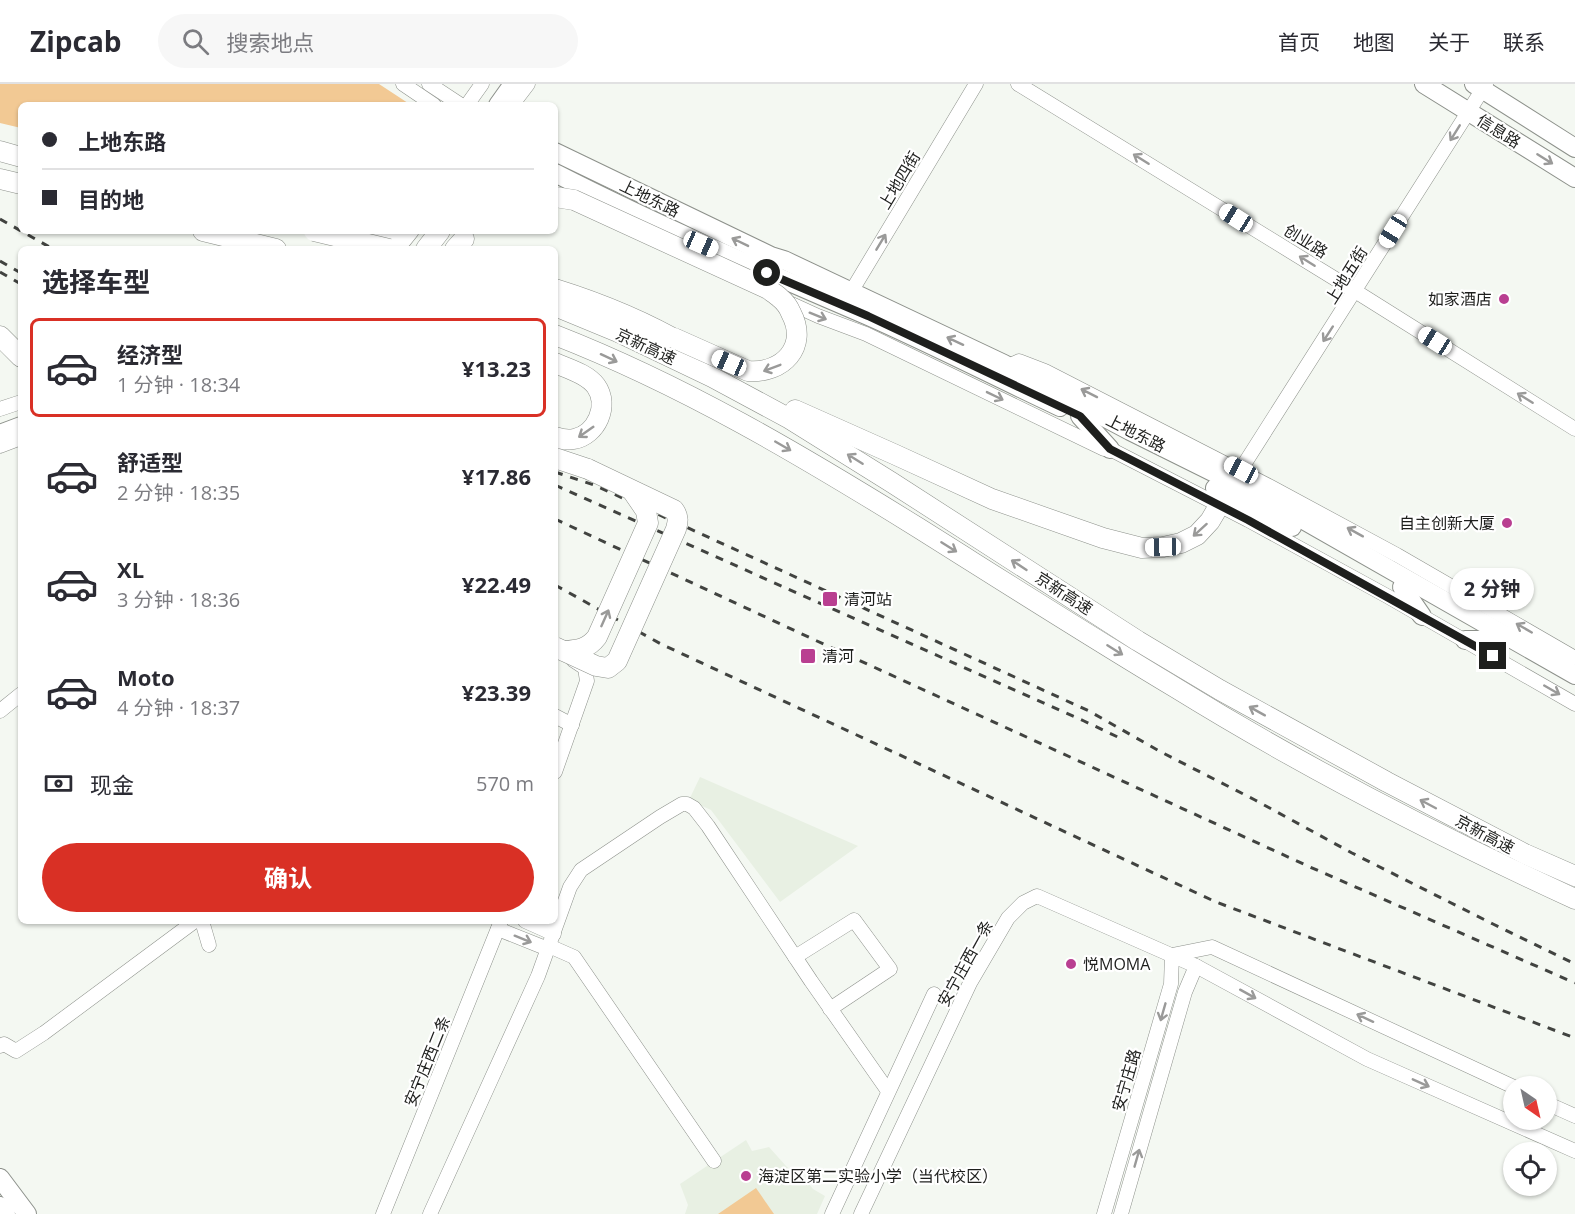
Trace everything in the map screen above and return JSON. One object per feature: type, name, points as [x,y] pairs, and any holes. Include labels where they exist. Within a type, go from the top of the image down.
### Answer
[{"type":"highway","points":[[0,151],[18,156]]},
{"type":"highway","points":[[0,179],[18,183]]},
{"type":"highway","points":[[558,197],[574,200],[782,298],[796,325],[795,345],[783,363],[770,370],[748,371],[585,298],[558,290]]},
{"type":"highway","points":[[215,234],[264,246]]},
{"type":"highway","points":[[326,234],[376,246]]},
{"type":"highway","points":[[428,246],[438,234]]},
{"type":"highway","name":"京新高速","points":[[558,307],[681,362],[790,419],[1138,641],[1210,684],[1387,782],[1525,854],[1575,876]]},
{"type":"highway","points":[[0,336],[18,354]]},
{"type":"highway","name":"京新高速","points":[[558,336],[679,390],[741,422],[850,486],[1254,735],[1386,807],[1505,867],[1575,899]]},
{"type":"highway","points":[[674,338],[794,410],[992,499],[1103,538],[1142,548],[1181,543],[1197,535],[1210,521],[1230,488]]},
{"type":"highway","points":[[558,364],[580,374],[596,386],[602,404],[598,422],[593,429],[573,440],[558,438]]},
{"type":"highway","points":[[558,459],[588,469],[674,510],[678,520],[676,530],[617,661],[608,668],[596,666],[564,653]]},
{"type":"highway","points":[[564,653],[585,648],[597,637],[648,523],[646,511],[631,490]]},
{"type":"highway","points":[[1456,818],[1575,864]]},
{"type":"main road","points":[[485,102],[498,84]]},
{"type":"main road","points":[[500,102],[513,84]]},
{"type":"main road","name":"信息路","points":[[1424,84],[1575,178]]},
{"type":"main road","name":"信息路","points":[[1481,86],[1575,148]]},
{"type":"main road","name":"上地东路","points":[[558,153],[760,251],[784,260],[1008,366],[1140,436],[1575,688]]},
{"type":"main road","name":"上地东路","points":[[558,174],[643,217],[868,316],[1230,488],[1294,514],[1575,675]]},
{"type":"main road","points":[[360,246],[374,234]]},
{"type":"main road","points":[[378,246],[392,234]]},
{"type":"main road","points":[[0,422],[18,416]]},
{"type":"main road","points":[[1080,416],[1110,449]]},
{"type":"main road","points":[[0,434],[18,427]]},
{"type":"main road","points":[[1402,588],[1422,616]]},
{"type":"main road","points":[[1465,640],[1492,640]]},
{"type":"main road","points":[[0,1178],[27,1214]]},
{"type":"main road","points":[[0,1206],[6,1214]]},
{"type":"street","points":[[403,84],[430,102]]},
{"type":"street","points":[[429,84],[456,102]]},
{"type":"street","points":[[469,102],[482,84]]},
{"type":"street","points":[[514,102],[528,84]]},
{"type":"street","name":"上地四街","points":[[851,292],[976,84]]},
{"type":"street","name":"创业路","points":[[1018,84],[1575,429]]},
{"type":"street","name":"上地五街","points":[[1230,488],[1469,112],[1481,86]]},
{"type":"street","points":[[558,197],[785,302],[866,334],[1104,449],[1230,488],[1397,555],[1575,658]]},
{"type":"street","points":[[342,246],[356,234]]},
{"type":"street","points":[[398,246],[410,234]]},
{"type":"street","points":[[0,409],[18,403]]},
{"type":"street","points":[[0,446],[18,439]]},
{"type":"street","points":[[1230,488],[1422,616],[1575,704]]},
{"type":"street","points":[[558,764],[586,681],[585,668],[564,653]]},
{"type":"street","points":[[0,711],[18,696]]},
{"type":"street","points":[[558,718],[572,725]]},
{"type":"street","points":[[558,921],[570,887],[581,870],[660,817],[682,804],[687,804],[694,808],[708,826],[830,1009],[888,1091]]},
{"type":"street","name":"安宁庄西一条","points":[[861,1214],[970,983],[1008,918],[1023,903],[1036,896],[1196,966],[1367,1059],[1575,1151]]},
{"type":"street","points":[[795,957],[854,920],[890,969],[830,1009]]},
{"type":"street","points":[[0,1046],[4,1044],[16,1051],[44,1033],[191,924]]},
{"type":"street","points":[[203,924],[209,945]]},
{"type":"street","points":[[528,924],[550,943]]},
{"type":"street","points":[[430,1214],[538,976],[557,924]]},
{"type":"street","points":[[499,925],[550,943],[574,957],[714,1161]]},
{"type":"street","name":"安宁庄西二条","points":[[383,1214],[499,925]]},
{"type":"street","points":[[1172,955],[1212,947],[1503,1082]]},
{"type":"street","name":"安宁庄路","points":[[1104,1214],[1171,984],[1172,955]]},
{"type":"street","name":"安宁庄路","points":[[1121,1214],[1185,992],[1196,966]]},
{"type":"street","points":[[832,1214],[934,994]]},
{"type":"street","points":[[1557,1107],[1575,1116]]},
{"type":"shaded area","points":[[0,84],[379,84],[406,102],[18,102],[18,127],[0,123]]},
{"type":"shaded area","points":[[700,777],[858,846],[780,902],[711,810],[689,800]]},
{"type":"shaded area","name":"海淀区第二实验小学（当代校区）","points":[[746,1140],[752,1151],[769,1147],[786,1166],[825,1196],[817,1214],[685,1214],[688,1205],[680,1184]]},
{"type":"shaded area","points":[[756,1188],[774,1214],[718,1214]]},
{"type":"railway","points":[[0,219],[18,229]]},
{"type":"railway","points":[[26,234],[48,246]]},
{"type":"railway","points":[[0,261],[18,271]]},
{"type":"railway","points":[[0,272],[18,282]]},
{"type":"railway","points":[[558,473],[594,485],[1089,711],[1161,752],[1352,853],[1575,964]]},
{"type":"railway","points":[[558,486],[1124,740]]},
{"type":"railway","points":[[558,520],[1310,867],[1575,983]]},
{"type":"railway","points":[[558,587],[661,644],[1216,902],[1575,1038]]},
{"type":"place","name":"如家酒店","points":[[1504,299]]},
{"type":"place","name":"自主创新大厦","points":[[1507,523]]},
{"type":"place","name":"清河站","points":[[830,599]]},
{"type":"place","name":"清河","points":[[808,656]]},
{"type":"place","name":"悦MOMA","points":[[1071,964]]},
{"type":"place","name":"海淀区第二实验小学（当代校区）","points":[[746,1176]]},
{"type":"route","points":[[767,273],[868,316],[1080,416],[1110,449],[1248,520],[1493,656]]}]
